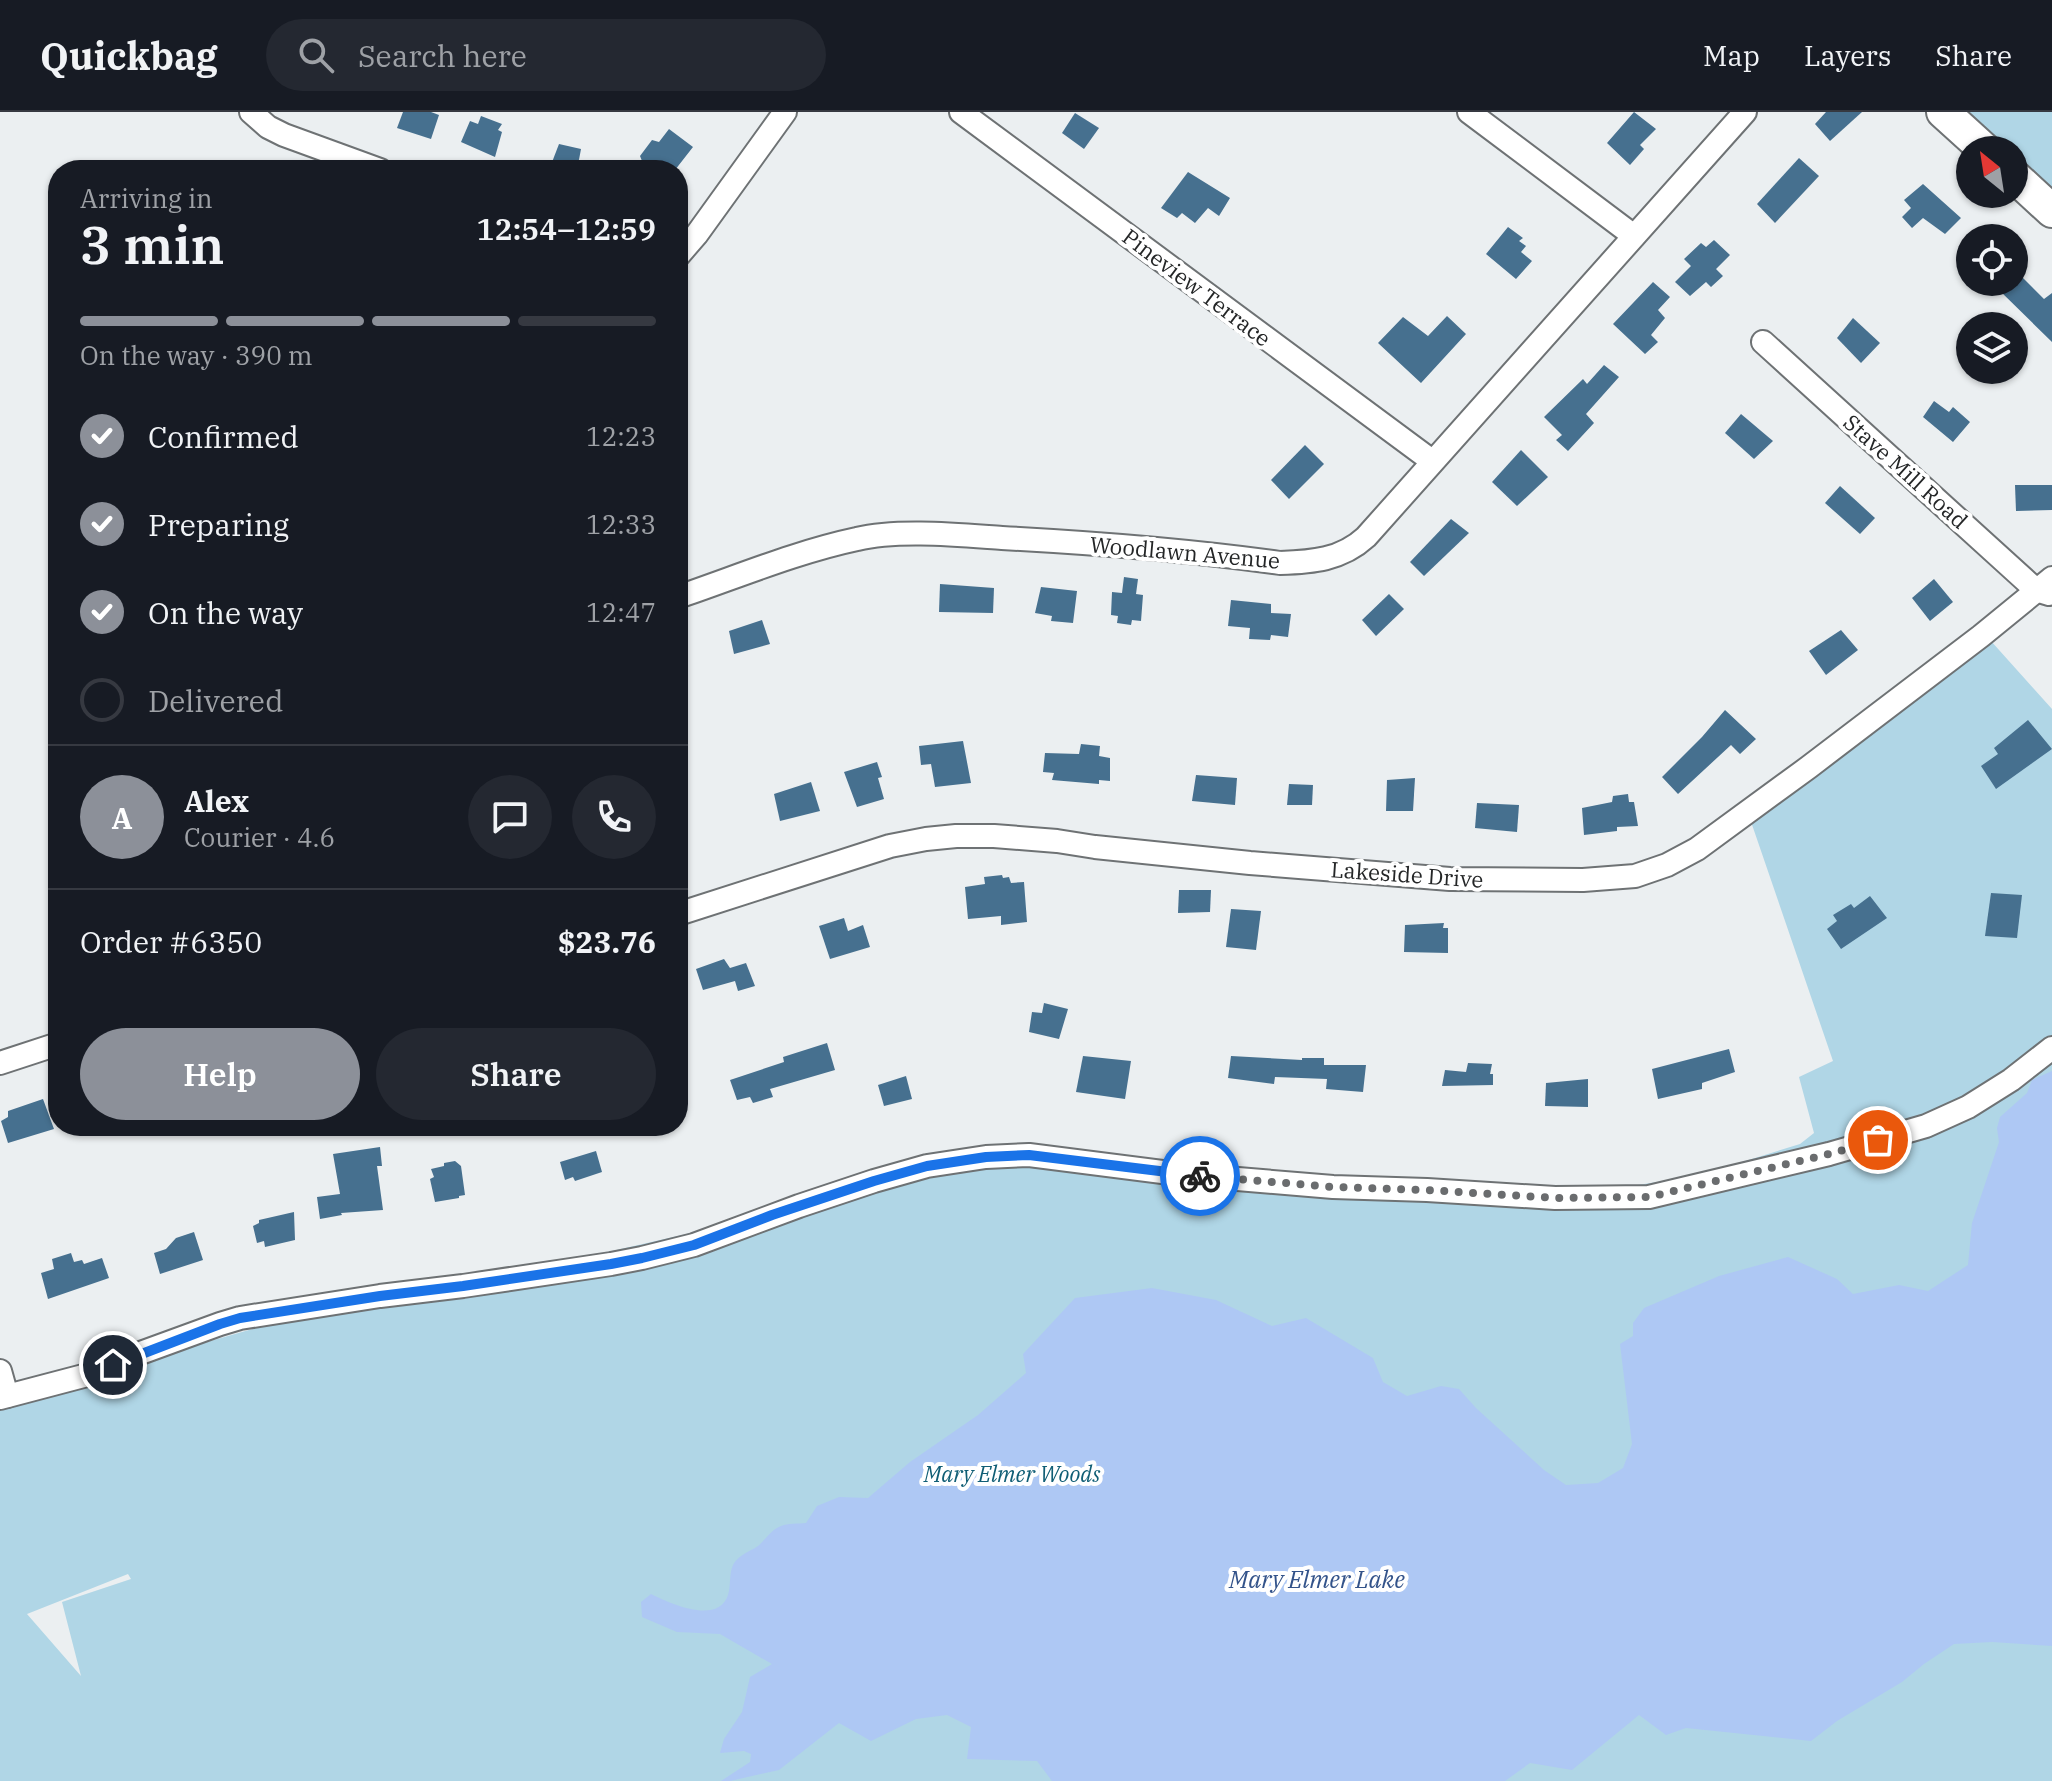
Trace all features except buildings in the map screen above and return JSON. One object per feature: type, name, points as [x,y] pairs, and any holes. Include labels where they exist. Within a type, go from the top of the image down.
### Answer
[{"type":"main road","points":[[1943,112],[1970,136]]},
{"type":"main road","points":[[2028,189],[2052,211]]},
{"type":"street","points":[[251,112],[268,127],[284,135],[353,160]]},
{"type":"street","points":[[688,244],[785,112]]},
{"type":"street","name":"Pineview Terrace","points":[[961,112],[1432,461]]},
{"type":"street","points":[[1469,112],[1634,236]]},
{"type":"street","name":"Woodlawn Avenue","points":[[688,593],[789,558],[859,538],[900,535],[959,535],[1104,544],[1280,563],[1318,560],[1344,553],[1356,546],[1745,112]]},
{"type":"street","name":"Stave Mill Road","points":[[1763,342],[2047,587]]},
{"type":"street","name":"Lakeside Drive","points":[[688,911],[890,846],[956,836],[1057,841],[1250,863],[1450,879],[1583,880],[1635,876],[1667,865],[1697,849],[2047,587]]},
{"type":"street","points":[[0,1063],[48,1047]]},
{"type":"street","points":[[0,1371],[3,1397],[91,1374],[240,1318],[642,1258],[694,1245],[874,1181],[927,1166],[986,1157],[1029,1155],[1178,1174],[1333,1187],[1555,1198],[1649,1197],[1829,1154],[1926,1126],[1968,1107],[2011,1080],[2052,1048]]},
{"type":"green space","points":[[1965,112],[2052,112],[2052,192],[2028,170],[2028,136],[1991,136]]},
{"type":"green space","name":"Mary Elmer Woods","points":[[1982,631],[2052,709],[2052,1781],[0,1781],[0,1387],[186,1348],[263,1326],[328,1316],[896,1186],[928,1176],[1013,1160],[1538,1200],[1697,1176],[1800,1144],[1814,1133],[1799,1077],[1833,1061],[1748,813]],"holes":[[[128,1574],[131,1579],[62,1602],[81,1676],[27,1614]]]},
{"type":"water","name":"Mary Elmer Lake","points":[[2052,1071],[2052,1646],[1992,1642],[1954,1644],[1811,1741],[1686,1728],[1666,1735],[1639,1715],[1572,1770],[1530,1763],[1505,1781],[1052,1781],[1037,1761],[967,1759],[971,1727],[947,1715],[916,1719],[871,1741],[839,1723],[779,1770],[721,1781],[750,1762],[751,1754],[744,1751],[720,1753],[724,1739],[742,1712],[750,1677],[772,1664],[720,1634],[677,1632],[642,1617],[641,1602],[651,1594],[693,1610],[715,1609],[723,1604],[728,1595],[735,1562],[775,1530],[787,1524],[806,1523],[817,1506],[839,1497],[868,1498],[910,1462],[978,1415],[1026,1373],[1023,1354],[1075,1298],[1152,1288],[1216,1300],[1272,1326],[1306,1318],[1373,1358],[1383,1382],[1407,1396],[1441,1386],[1459,1389],[1544,1470],[1566,1485],[1598,1483],[1623,1468],[1632,1444],[1620,1344],[1633,1336],[1633,1323],[1644,1308],[1719,1276],[1788,1257],[1837,1279],[1853,1294],[1899,1285],[1928,1291],[1968,1265],[1972,1223],[1999,1142],[1997,1128],[2000,1117],[2027,1093],[2032,1080]]},
{"type":"way so far","points":[[1200,1176],[1333,1187],[1555,1198],[1649,1197],[1878,1140]]},
{"type":"route","points":[[113,1365],[240,1318],[611,1264],[668,1252],[874,1181],[927,1166],[986,1157],[1029,1155],[1200,1176]]}]
